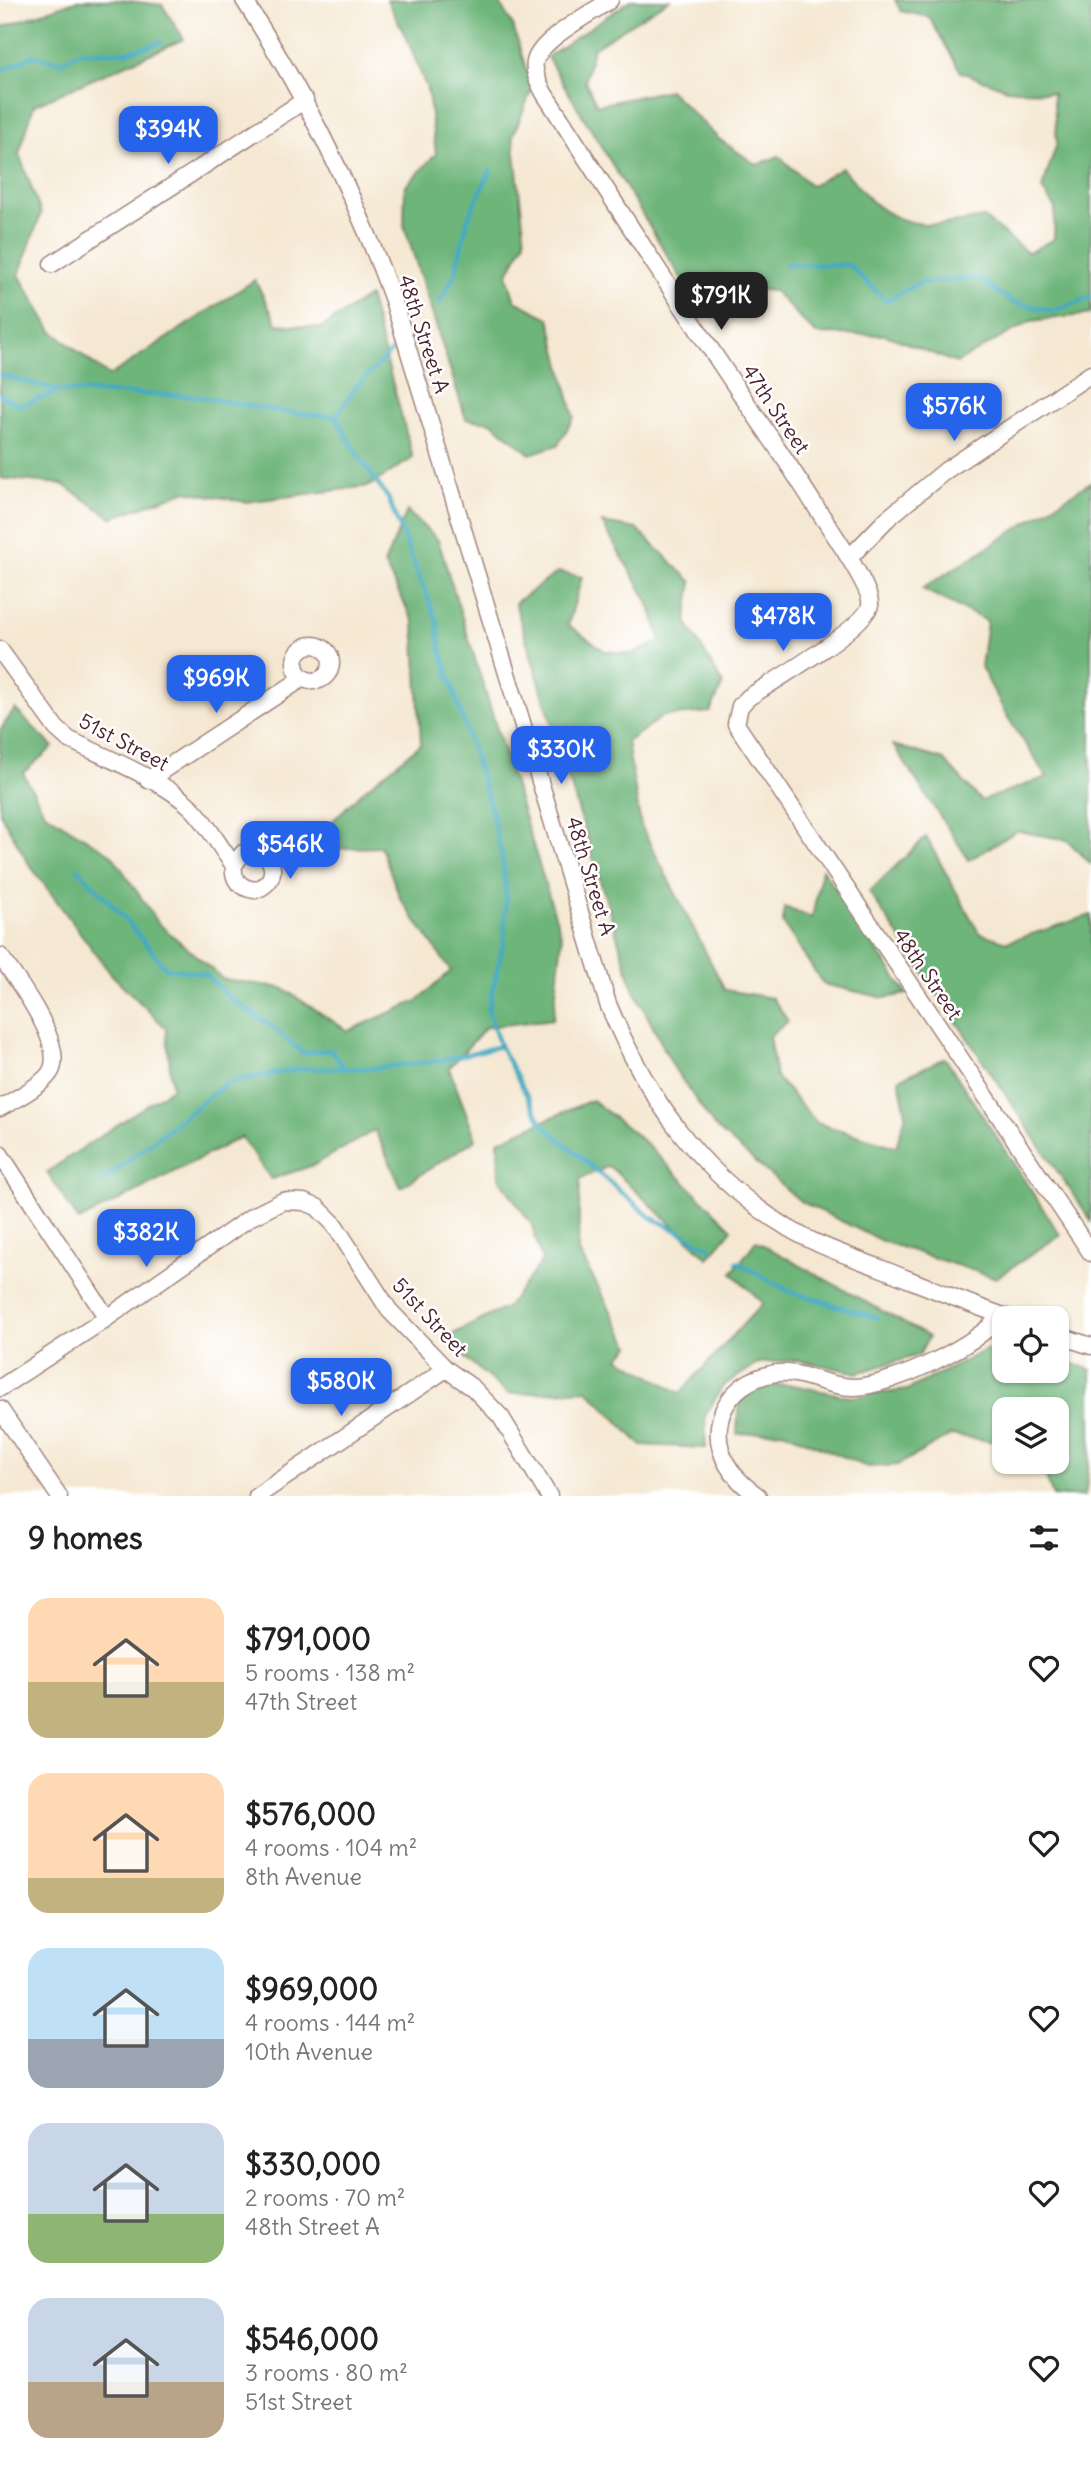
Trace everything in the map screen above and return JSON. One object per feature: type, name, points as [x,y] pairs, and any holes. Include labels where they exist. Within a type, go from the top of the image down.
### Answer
[{"type":"street","points":[[52,264],[305,100],[244,0]]},
{"type":"street","name":"47th Street","points":[[610,0],[543,46],[535,61],[537,78],[544,93],[849,558],[870,597],[864,617],[828,646],[749,697],[740,705],[736,717]]},
{"type":"street","name":"48th Street A","points":[[305,100],[361,218],[393,300],[608,1004],[622,1038],[651,1093],[692,1147],[718,1174],[789,1228],[829,1248],[992,1311]]},
{"type":"street","points":[[849,558],[887,519],[945,471],[1091,374]]},
{"type":"street","name":"51st Street","points":[[0,650],[56,727],[68,739],[166,788],[207,824],[222,851],[234,865]]},
{"type":"street","points":[[149,779],[303,678]]},
{"type":"street","name":"48th Street","points":[[736,717],[736,724],[742,735],[1091,1253]]},
{"type":"street","points":[[0,956],[46,1029],[52,1043],[53,1063],[52,1070],[44,1080],[0,1108]]},
{"type":"street","points":[[0,1154],[107,1318],[0,1388]]},
{"type":"street","name":"51st Street","points":[[107,1318],[251,1217],[283,1201],[304,1202],[317,1207],[334,1224],[389,1310],[446,1369],[473,1388],[501,1418],[549,1496]]},
{"type":"street","points":[[758,1496],[737,1479],[727,1464],[719,1431],[719,1416],[726,1404],[746,1384],[779,1372],[809,1375],[839,1385],[855,1387],[906,1375],[959,1348],[992,1325]]},
{"type":"street","points":[[1069,1339],[1091,1346]]},
{"type":"street","points":[[257,1496],[446,1369]]},
{"type":"street","points":[[0,1409],[59,1496]]},
{"type":"green space","points":[[78,0],[120,0],[162,5],[184,39],[34,105],[19,154],[41,213],[19,275],[52,331],[109,376],[255,280],[277,324],[321,328],[369,296],[413,458],[369,486],[246,502],[185,491],[112,518],[62,484],[0,478],[0,28]]},
{"type":"green space","points":[[387,0],[498,0],[513,26],[532,89],[513,136],[525,241],[507,275],[515,301],[549,318],[574,417],[558,445],[530,454],[491,422],[466,419],[404,225],[405,187],[436,154],[428,92],[408,41]]},
{"type":"green space","points":[[631,0],[669,0],[593,48],[585,81],[597,105],[669,90],[719,139],[757,165],[779,156],[811,186],[842,168],[875,204],[901,219],[914,223],[941,224],[984,218],[1028,253],[1054,239],[1055,208],[1042,189],[1057,143],[1053,93],[1007,89],[961,72],[929,17],[901,11],[895,0],[1091,0],[1091,314],[1031,321],[956,363],[886,335],[816,334],[774,291],[736,288],[695,301],[547,57]]},
{"type":"green space","points":[[1091,482],[1091,864],[1067,840],[1017,831],[969,860],[893,745],[944,760],[981,801],[1047,777],[1007,716],[981,667],[987,621],[922,589]]},
{"type":"green space","points":[[407,511],[438,540],[562,938],[553,1019],[486,1027],[449,1068],[476,1139],[401,1187],[375,1130],[314,1165],[271,1179],[241,1137],[79,1221],[47,1172],[172,1088],[166,1028],[111,974],[29,864],[0,813],[0,730],[15,709],[53,747],[23,773],[44,812],[112,855],[159,924],[223,979],[282,988],[348,1031],[417,1001],[451,971],[400,898],[381,847],[303,850],[363,791],[421,744],[414,622],[384,564]]},
{"type":"green space","points":[[602,523],[637,529],[692,582],[686,621],[723,684],[710,712],[663,716],[627,742],[641,826],[725,990],[772,998],[788,1021],[769,1037],[776,1077],[817,1123],[896,1147],[906,1114],[899,1079],[945,1058],[1060,1235],[996,1278],[882,1241],[800,1201],[714,1126],[674,1068],[633,988],[515,603],[558,572],[582,577],[568,625],[605,651],[632,654],[661,641],[648,601]]},
{"type":"green space","points":[[926,837],[979,933],[1007,942],[1091,915],[1091,1221],[869,892]]},
{"type":"green space","points":[[822,869],[907,994],[884,998],[823,984],[783,923],[784,907],[812,918]]},
{"type":"green space","points":[[592,1100],[640,1138],[732,1229],[708,1258],[609,1166],[580,1179],[578,1250],[630,1346],[619,1358],[680,1393],[763,1303],[732,1273],[756,1241],[929,1337],[919,1355],[857,1373],[798,1360],[759,1363],[723,1386],[705,1416],[706,1448],[641,1445],[588,1390],[508,1394],[443,1339],[507,1307],[542,1261],[532,1225],[499,1178],[498,1141]]},
{"type":"green space","points":[[992,1349],[992,1383],[1069,1383],[1069,1362],[1091,1370],[1091,1445],[1085,1496],[1053,1496],[1045,1474],[1069,1474],[1069,1397],[992,1397],[992,1441],[951,1435],[898,1465],[867,1467],[783,1431],[737,1434],[739,1401],[760,1386],[792,1385],[851,1397],[907,1390]]},
{"type":"waterway","points":[[0,71],[33,56],[61,62],[80,52],[126,52],[161,42]]},
{"type":"waterway","points":[[440,302],[455,274],[468,218],[490,171]]},
{"type":"waterway","points":[[786,264],[849,265],[886,301],[919,283],[978,278],[1012,302],[1053,311],[1091,297]]},
{"type":"waterway","points":[[336,417],[356,387],[392,351]]},
{"type":"waterway","points":[[0,375],[61,391],[195,396],[284,412],[336,417],[358,456],[388,498],[437,621],[441,650],[492,812],[503,863],[506,896],[504,940],[488,1011],[500,1046],[543,1125],[649,1216],[712,1249]]},
{"type":"waterway","points":[[0,395],[20,406],[60,391]]},
{"type":"waterway","points":[[78,869],[166,968],[205,974],[232,1000],[270,1025],[303,1053],[331,1050],[344,1068]]},
{"type":"waterway","points":[[102,1181],[228,1082],[300,1069],[372,1068],[440,1061],[500,1046]]},
{"type":"waterway","points":[[737,1262],[788,1291],[877,1318]]}]
